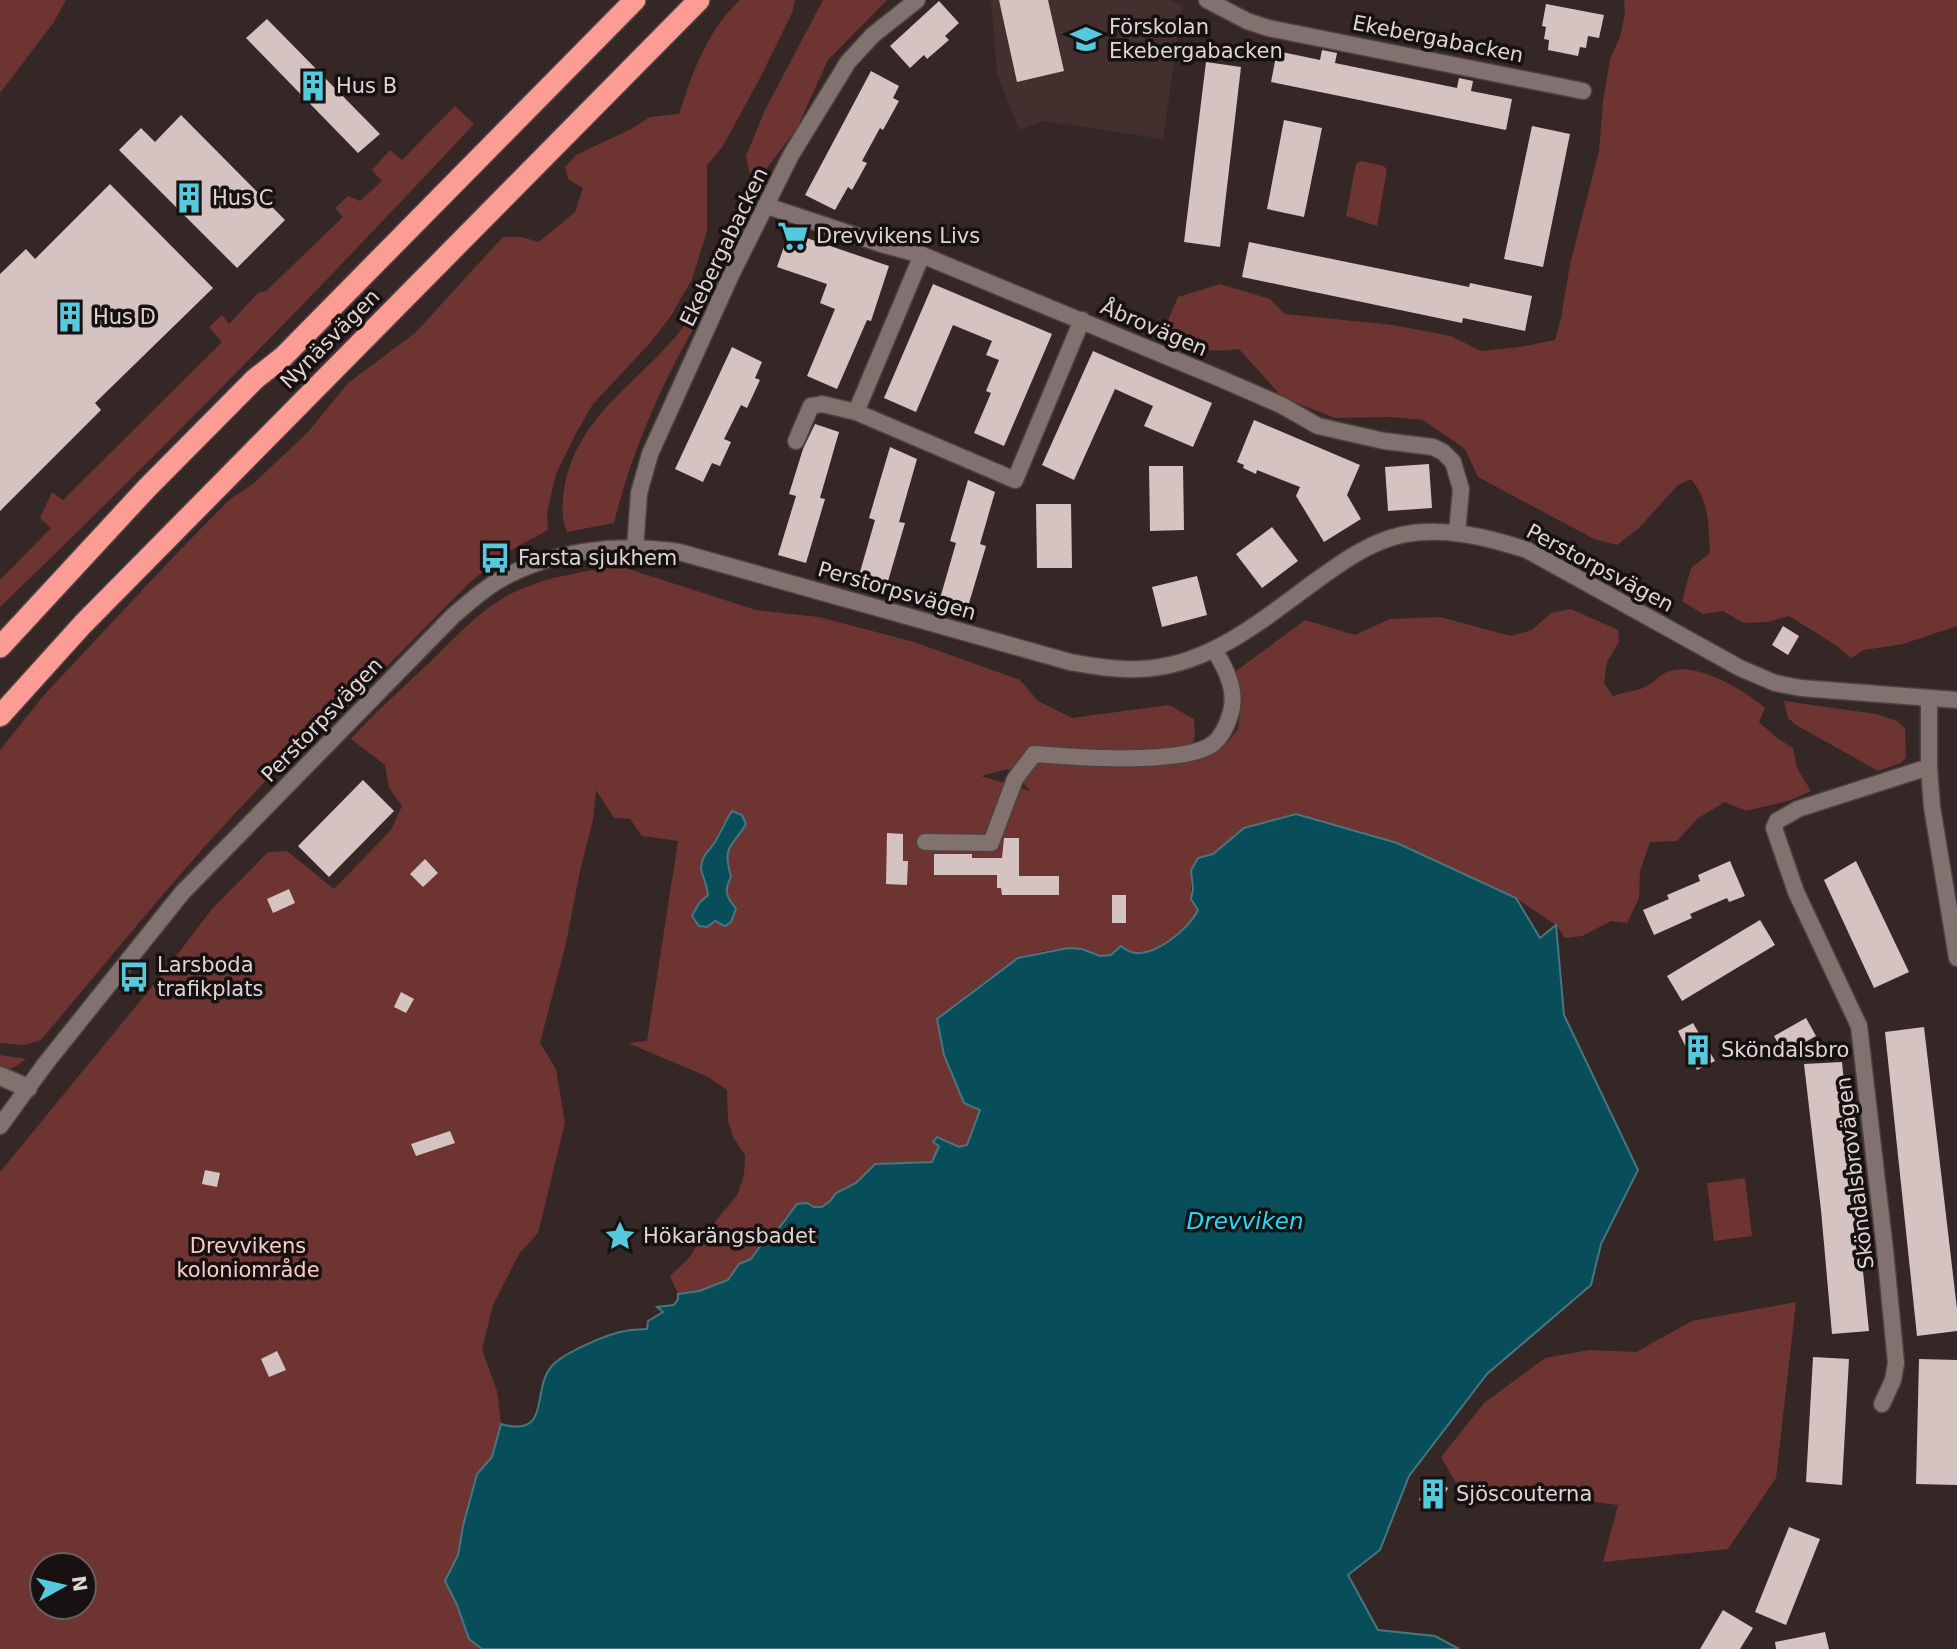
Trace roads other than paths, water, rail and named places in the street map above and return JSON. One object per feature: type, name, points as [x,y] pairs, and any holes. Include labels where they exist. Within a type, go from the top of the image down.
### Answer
[{"type":"highway","name":"Nynäsvägen","points":[[0,647],[147,488],[255,379],[283,357],[635,0]]},
{"type":"highway","name":"Nynäsvägen","points":[[2,715],[83,624],[699,0]]},
{"type":"highway","points":[[0,628],[102,525],[147,488]]},
{"type":"main road","points":[[0,1076],[24,1093]]},
{"type":"main road","points":[[0,1090],[24,1093]]},
{"type":"street","name":"Ekebergabacken","points":[[635,548],[639,493],[649,454],[731,275],[791,155],[848,62],[873,35],[917,0]]},
{"type":"street","name":"Ekebergabacken","points":[[1207,0],[1247,22],[1583,91]]},
{"type":"street","name":"Åbrovägen","points":[[767,205],[881,244],[922,255],[1280,405],[1318,426],[1384,441],[1433,447],[1453,462],[1461,489],[1457,533]]},
{"type":"street","points":[[856,412],[922,255]]},
{"type":"street","points":[[796,441],[811,406],[822,404],[856,412],[1016,480],[1082,320]]},
{"type":"street","name":"Perstorpsvägen","points":[[0,1126],[182,893],[453,616],[496,582],[525,568],[602,549],[635,548],[679,552],[1082,664],[1107,668],[1150,668],[1184,662],[1214,650],[1251,629],[1360,551],[1402,535],[1457,533],[1493,539],[1527,550],[1740,668],[1775,683],[1839,692],[1957,700]]},
{"type":"street","points":[[925,842],[991,843],[1015,779],[1034,754],[1073,758],[1150,758],[1188,753],[1213,744],[1226,726],[1232,710],[1229,678],[1214,650]]},
{"type":"street","points":[[1929,698],[1929,767],[1934,818],[1957,958]]},
{"type":"street","name":"Sköndalsbrovägen","points":[[1882,1404],[1893,1380],[1896,1363],[1859,1026],[1796,892],[1774,828],[1777,821],[1798,809],[1929,767]]},
{"type":"water","points":[[732,811],[742,815],[746,824],[732,843],[727,859],[731,877],[727,894],[736,909],[731,922],[725,926],[715,921],[707,927],[699,926],[692,916],[699,903],[708,895],[701,870],[704,856]]},
{"type":"water","name":"Drevviken","points":[[1296,814],[1397,843],[1516,898],[1540,938],[1556,925],[1564,1015],[1638,1170],[1601,1244],[1591,1285],[1487,1374],[1409,1476],[1380,1550],[1348,1575],[1378,1630],[1435,1636],[1459,1649],[482,1649],[469,1639],[445,1581],[458,1555],[477,1474],[492,1457],[501,1424],[518,1427],[528,1424],[535,1417],[543,1383],[556,1362],[579,1348],[610,1335],[647,1329],[648,1321],[663,1312],[657,1307],[674,1305],[678,1294],[699,1291],[728,1280],[739,1264],[751,1259],[772,1229],[779,1228],[797,1204],[807,1203],[822,1207],[836,1193],[856,1183],[875,1164],[932,1162],[939,1146],[933,1142],[937,1137],[959,1147],[967,1145],[980,1110],[964,1103],[944,1055],[937,1019],[1018,958],[1068,948],[1082,949],[1100,956],[1111,955],[1121,946],[1130,952],[1140,953],[1159,947],[1187,926],[1198,910],[1191,899],[1191,870],[1198,858],[1213,854],[1244,828]]},
{"type":"place","name":"Förskolan Ekebergabacken","points":[[1086,39]]},
{"type":"place","name":"Hus B","points":[[313,86]]},
{"type":"place","name":"Hus C","points":[[189,198]]},
{"type":"place","name":"Drevvikens Livs","points":[[793,236]]},
{"type":"place","name":"Hus D","points":[[70,317]]},
{"type":"place","name":"Farsta sjukhem","points":[[495,558]]},
{"type":"place","name":"Larsboda trafikplats","points":[[134,977]]},
{"type":"place","name":"Sköndalsbro","points":[[1698,1050]]},
{"type":"place","name":"Hökarängsbadet","points":[[620,1236]]},
{"type":"place","name":"Sjöscouterna","points":[[1433,1494]]},
{"type":"park label","name":"Drevvikens koloniområde","points":[[248,1258]]}]
